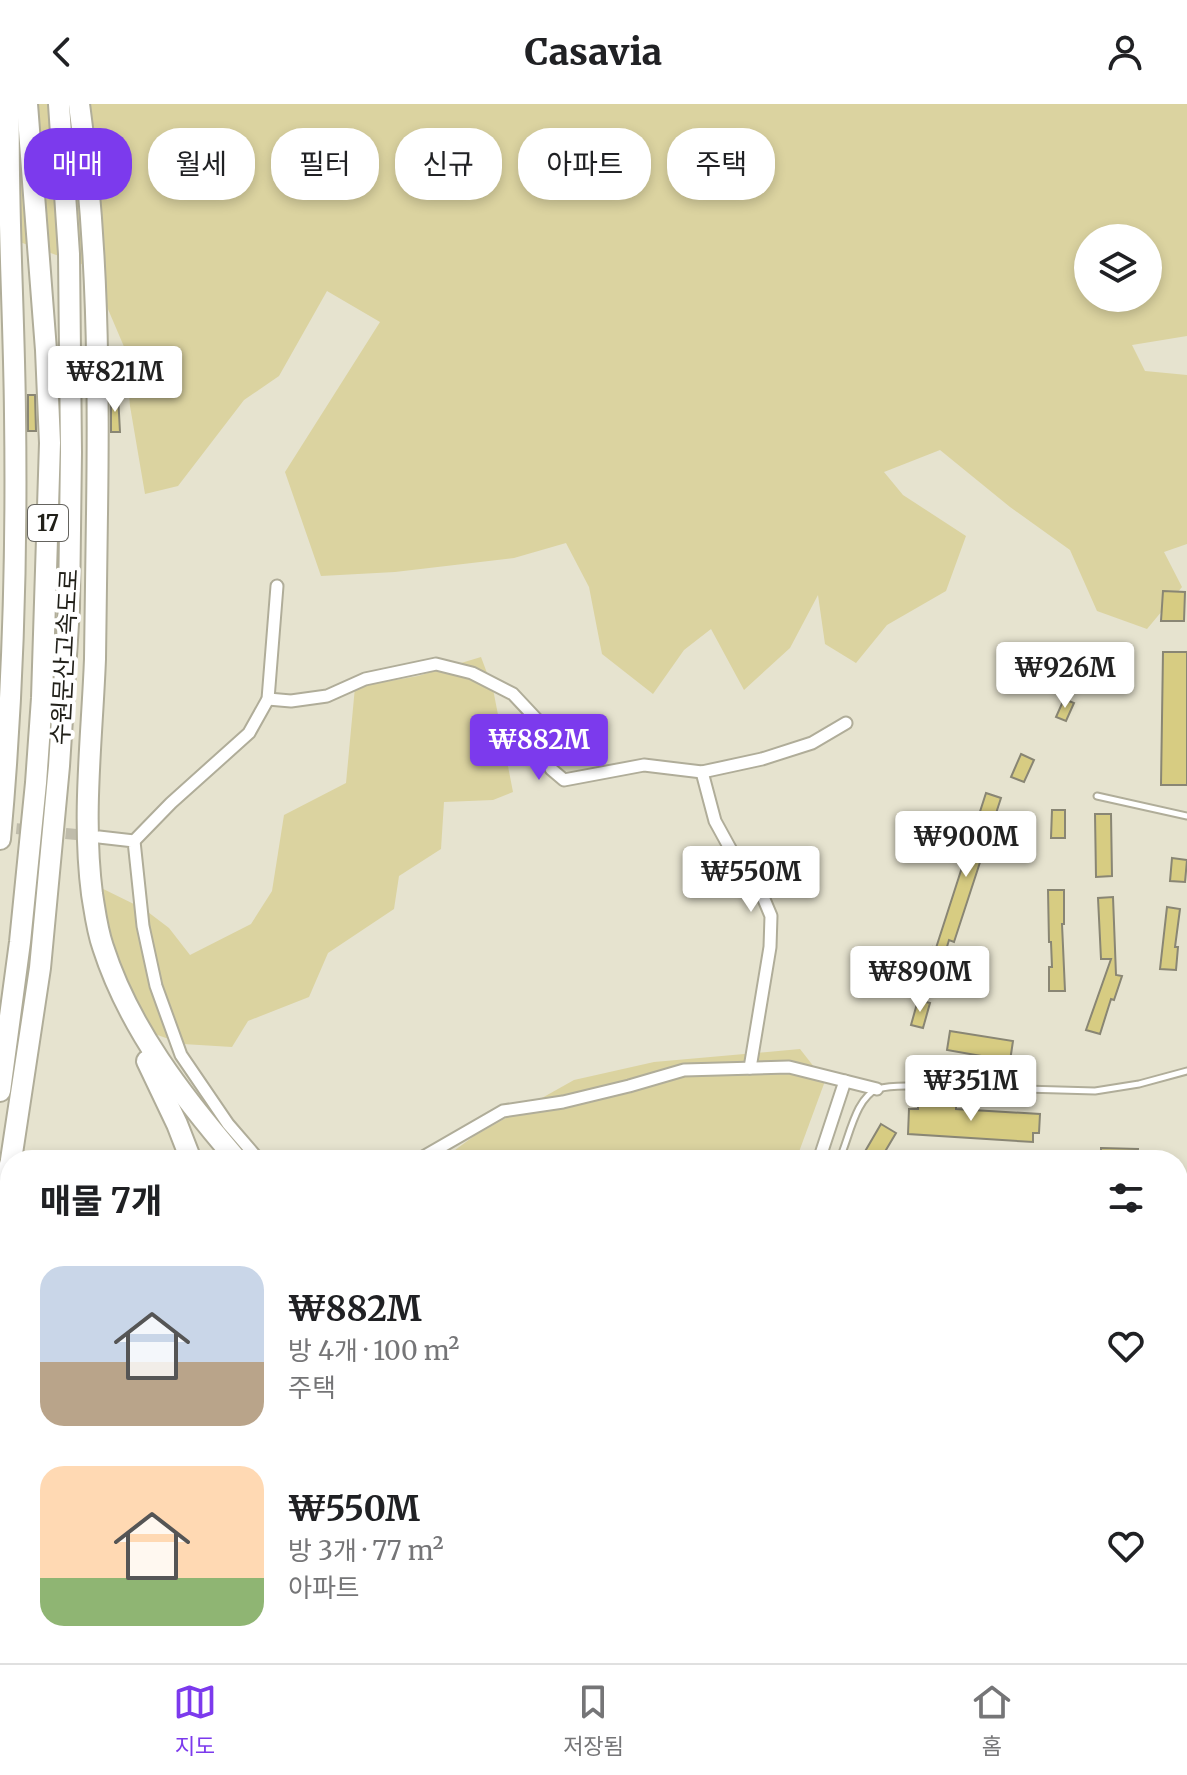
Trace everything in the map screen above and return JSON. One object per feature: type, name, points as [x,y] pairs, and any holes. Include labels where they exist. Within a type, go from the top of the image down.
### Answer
[{"type":"highway","points":[[0,839],[10,730],[16,572],[9,104]]},
{"type":"highway","name":"수원문산고속도로","points":[[0,1091],[20,942],[36,783],[42,698],[50,443],[27,104]]},
{"type":"highway","name":"수원문산고속도로","points":[[12,1150],[40,968],[59,766],[69,608],[69,254],[59,104]]},
{"type":"highway","points":[[79,104],[94,241],[99,409],[89,870],[106,965],[116,994],[187,1150]]},
{"type":"highway","points":[[0,792],[10,730]]},
{"type":"highway","points":[[102,945],[124,999],[156,1055],[198,1114],[229,1150]]},
{"type":"street","points":[[134,841],[249,733],[268,699],[277,586]]},
{"type":"street","points":[[268,699],[291,701],[327,696],[365,679],[436,664],[472,673],[513,694],[542,725],[551,769],[564,780],[644,765],[702,772],[762,759],[812,743],[846,723]]},
{"type":"street","points":[[702,772],[715,821],[732,852],[758,885],[771,916],[770,947],[750,1068]]},
{"type":"street","points":[[99,837],[134,841]]},
{"type":"street","points":[[134,841],[143,926],[156,986],[181,1055],[228,1124],[250,1150]]},
{"type":"street","points":[[438,1150],[503,1111],[563,1102],[684,1070],[789,1067],[877,1089]]},
{"type":"street","points":[[822,1150],[845,1081]]},
{"type":"lane","points":[[1097,796],[1187,816]]},
{"type":"lane","points":[[843,1150],[866,1095],[877,1089],[916,1086],[1095,1091],[1139,1084],[1187,1071]]},
{"type":"shaded area","points":[[0,104],[1187,104],[1187,336],[1132,345],[1145,371],[1187,375],[1187,544],[1164,552],[1182,587],[1147,629],[1097,611],[1070,550],[1010,507],[940,450],[884,472],[903,495],[966,536],[946,591],[887,625],[856,663],[825,644],[818,595],[790,648],[744,690],[711,629],[684,650],[653,694],[602,654],[589,587],[566,543],[514,558],[395,572],[321,576],[285,472],[380,322],[327,291],[279,376],[244,400],[178,486],[145,494],[130,406],[125,349],[90,267],[0,235]]},
{"type":"shaded area","points":[[481,657],[493,689],[513,792],[493,800],[444,802],[441,849],[399,876],[394,909],[328,953],[309,997],[248,1021],[232,1047],[183,1044],[149,1032],[124,984],[89,882],[144,909],[169,928],[190,955],[251,924],[272,891],[284,815],[346,783],[355,687],[418,676]]},
{"type":"shaded area","points":[[800,1049],[825,1081],[800,1150],[455,1150],[474,1136],[574,1080],[654,1062]]},
{"type":"building","points":[[28,395],[35,395],[36,431],[28,431]]},
{"type":"building","points":[[118,395],[120,432],[111,432],[111,396]]},
{"type":"building","points":[[1163,591],[1185,592],[1184,621],[1161,621]]},
{"type":"building","points":[[1163,652],[1187,652],[1187,785],[1161,785]]},
{"type":"building","points":[[1064,699],[1074,703],[1066,721],[1056,717]]},
{"type":"building","points":[[1021,754],[1034,760],[1024,782],[1011,777]]},
{"type":"building","points":[[986,793],[1001,798],[954,942],[949,940],[940,970],[927,966],[933,947],[936,948]]},
{"type":"building","points":[[1052,810],[1065,810],[1065,838],[1051,838]]},
{"type":"building","points":[[1095,814],[1111,814],[1112,876],[1096,877]]},
{"type":"building","points":[[1172,858],[1187,860],[1185,882],[1170,881]]},
{"type":"building","points":[[1048,890],[1064,890],[1065,991],[1049,991],[1049,967],[1052,967]]},
{"type":"building","points":[[1113,897],[1116,975],[1122,976],[1100,1034],[1086,1030],[1111,959],[1101,959],[1098,898]]},
{"type":"building","points":[[1167,907],[1180,909],[1175,947],[1178,947],[1176,970],[1160,969]]},
{"type":"building","points":[[918,1000],[930,1003],[923,1028],[911,1025]]},
{"type":"building","points":[[950,1031],[1013,1041],[1010,1061],[947,1050]]},
{"type":"building","points":[[918,1099],[929,1100],[929,1103],[956,1104],[956,1109],[1040,1114],[1039,1133],[1033,1133],[1033,1142],[908,1134],[909,1109],[918,1109]]},
{"type":"building","points":[[881,1124],[896,1133],[886,1150],[866,1150]]},
{"type":"building","points":[[1101,1148],[1138,1149],[1138,1150]]},
{"type":"tunnel","points":[[0,827],[91,836]]}]
